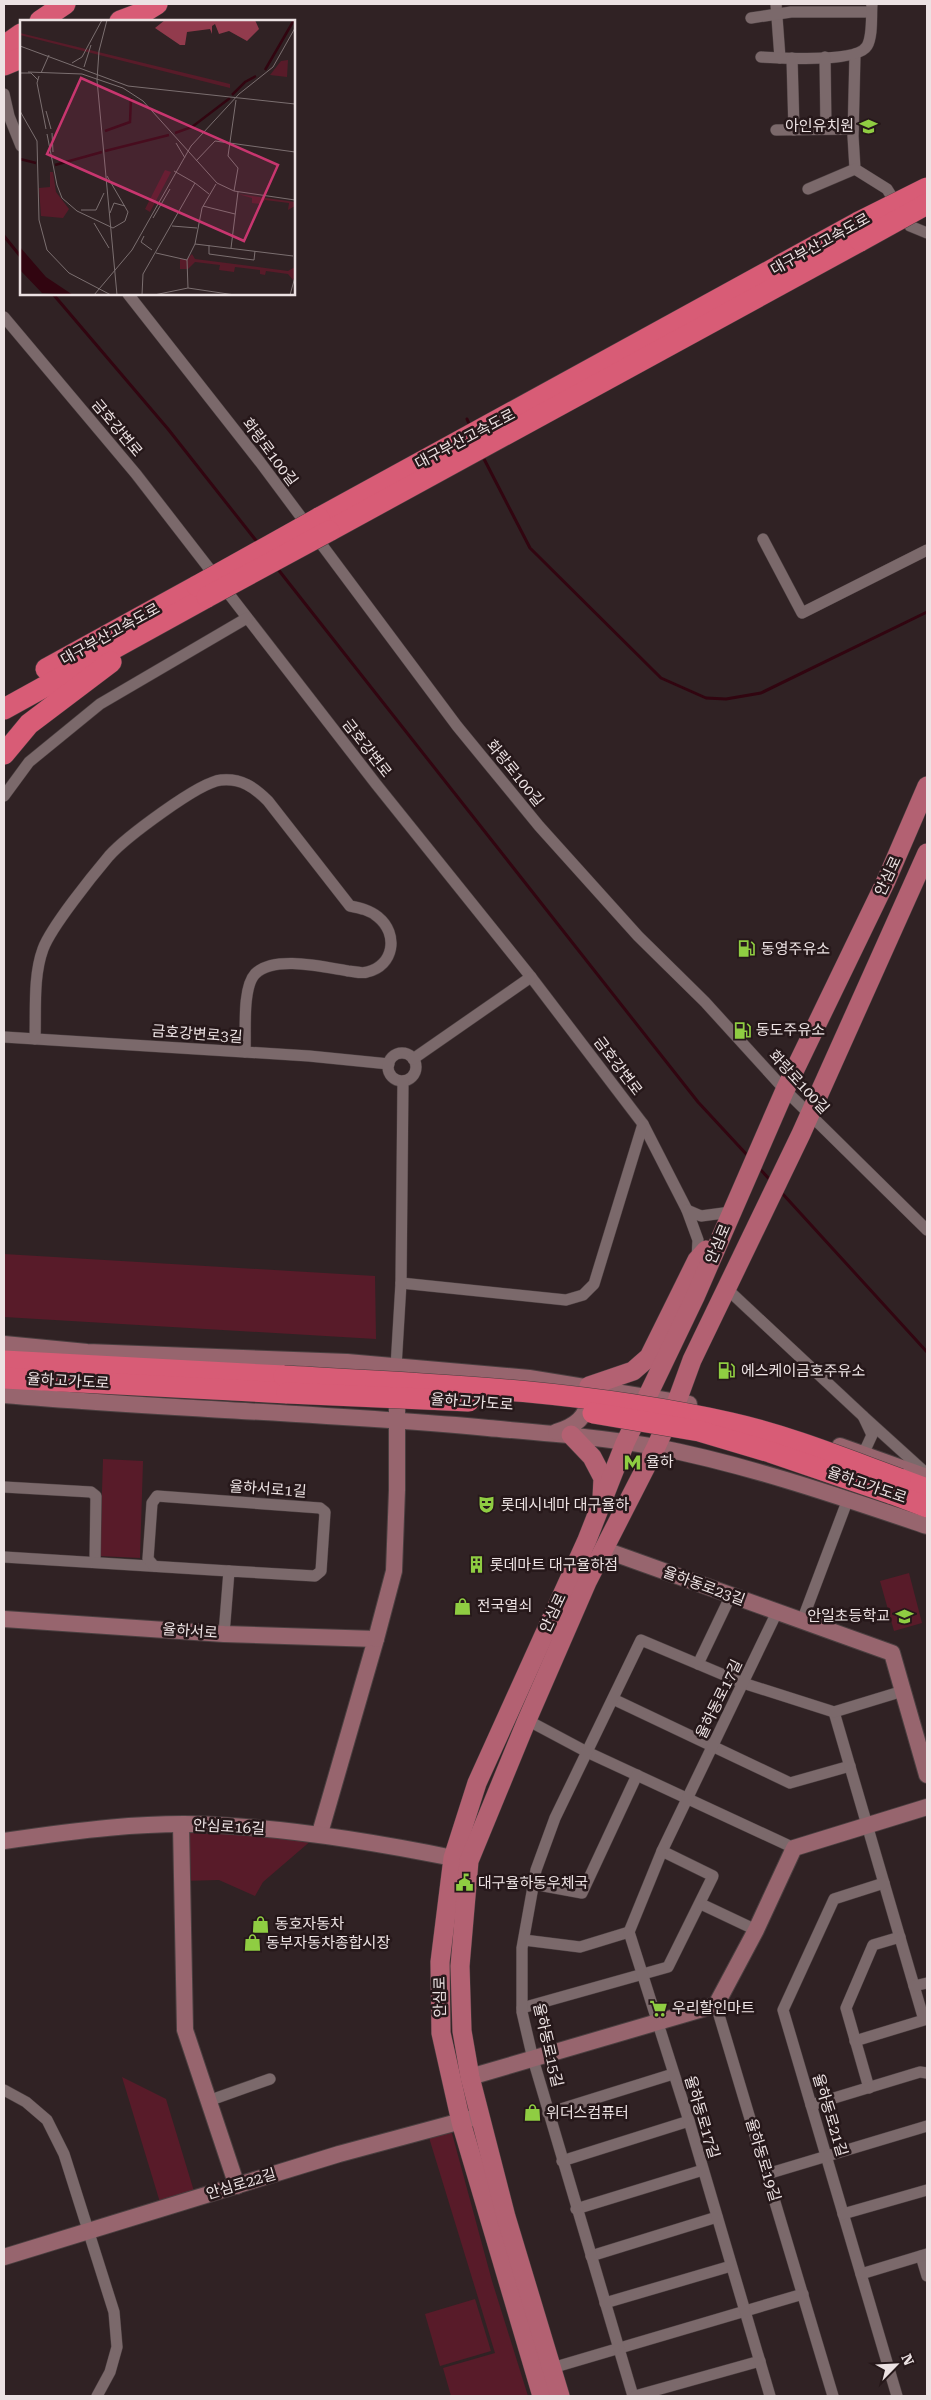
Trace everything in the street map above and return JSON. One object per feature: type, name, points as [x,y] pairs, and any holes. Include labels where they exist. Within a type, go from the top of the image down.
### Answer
[{"type":"highway","points":[[41,20],[65,4]]},
{"type":"highway","points":[[123,20],[144,12],[157,4]]},
{"type":"highway","points":[[9,58],[20,36]]},
{"type":"highway","name":"대구부산고속도로","points":[[4,693],[202,592],[860,232],[927,188]]},
{"type":"highway","name":"대구부산고속도로","points":[[860,232],[927,204]]},
{"type":"highway","name":"대구부산고속도로","points":[[4,709],[164,622],[202,592]]},
{"type":"highway","points":[[4,754],[30,724],[164,622]]},
{"type":"highway","name":"율하고가도로","points":[[4,1360],[285,1385]]},
{"type":"highway","name":"율하고가도로","points":[[4,1378],[285,1385],[476,1386],[630,1403],[733,1424],[800,1444],[895,1486],[927,1507]]},
{"type":"highway","name":"율하고가도로","points":[[895,1486],[927,1489]]},
{"type":"main road","name":"안심로","points":[[542,2396],[461,2122],[441,2033],[440,1962],[453,1858],[484,1765],[602,1507],[628,1437],[695,1297],[785,1090],[886,881],[927,786]]},
{"type":"main road","name":"안심로","points":[[560,2396],[506,2217],[470,2077],[462,2031],[460,1966],[469,1862],[527,1720],[587,1582],[656,1447],[677,1401],[692,1360],[801,1134],[925,860]]},
{"type":"main road","points":[[589,1386],[632,1371],[649,1357],[697,1260],[728,1220]]},
{"type":"main road","points":[[4,1344],[87,1352],[337,1362],[529,1378],[589,1386],[677,1401],[824,1440],[927,1478]]},
{"type":"main road","points":[[320,1833],[394,1571],[398,1419],[396,1367]]},
{"type":"main road","points":[[549,1434],[572,1428],[579,1421],[588,1407],[589,1386]]},
{"type":"main road","points":[[4,1395],[129,1406],[398,1419],[571,1436],[628,1437],[656,1447],[724,1463],[848,1499],[927,1526]]},
{"type":"main road","points":[[724,1463],[724,1433],[726,1428],[745,1419]]},
{"type":"main road","points":[[571,1436],[592,1457],[603,1478],[602,1507]]},
{"type":"main road","name":"율하동로23길","points":[[605,1550],[892,1653],[927,1775]]},
{"type":"main road","name":"율하서로","points":[[4,1619],[224,1634],[376,1639]]},
{"type":"main road","points":[[470,2077],[716,2005],[756,1930],[794,1848],[927,1808]]},
{"type":"main road","name":"안심로16길","points":[[4,1841],[145,1825],[215,1825],[320,1833],[453,1858]]},
{"type":"main road","points":[[181,1825],[185,2030],[237,2186]]},
{"type":"main road","name":"안심로22길","points":[[4,2257],[339,2154],[480,2116]]},
{"type":"street","points":[[751,18],[777,9],[871,8],[868,45],[862,53],[825,57],[761,58]]},
{"type":"street","points":[[777,9],[780,58]]},
{"type":"street","points":[[855,54],[853,128],[855,169]]},
{"type":"street","points":[[825,57],[826,129]]},
{"type":"street","points":[[792,58],[794,130]]},
{"type":"street","points":[[4,94],[9,116],[20,144]]},
{"type":"street","points":[[776,130],[853,128]]},
{"type":"street","points":[[808,189],[855,169]]},
{"type":"street","points":[[855,169],[887,189],[910,226],[927,233]]},
{"type":"street","name":"화랑로100길","points":[[129,295],[260,462],[457,726],[520,803],[638,936],[705,1002],[809,1115],[927,1230]]},
{"type":"street","name":"금호강변로","points":[[4,318],[136,474],[376,784],[531,977],[643,1124],[687,1210],[698,1240],[697,1260]]},
{"type":"street","points":[[763,539],[802,613],[927,550]]},
{"type":"street","points":[[4,796],[29,762],[100,704],[247,618]]},
{"type":"street","points":[[35,1039],[39,964],[44,948],[50,935],[110,854],[188,794],[203,785],[220,780],[238,781],[253,787],[268,801],[350,906],[365,909],[377,916],[385,924],[391,935],[392,948],[388,958],[378,968],[365,973],[300,964],[271,964],[257,973],[250,981],[247,992],[245,1052]]},
{"type":"street","points":[[413,1059],[531,977]]},
{"type":"street","name":"금호강변로3길","points":[[4,1037],[245,1052],[388,1064]]},
{"type":"street","points":[[403,1081],[391,1076],[388,1064],[393,1057],[401,1054],[413,1059]]},
{"type":"street","points":[[403,1081],[414,1073],[413,1059]]},
{"type":"street","points":[[396,1367],[401,1283],[403,1081]]},
{"type":"street","points":[[401,1283],[566,1300],[583,1295],[594,1284],[643,1124]]},
{"type":"street","points":[[687,1210],[701,1216],[728,1220]]},
{"type":"street","points":[[726,1288],[927,1474]]},
{"type":"street","points":[[860,1453],[866,1448],[872,1435],[863,1416]]},
{"type":"street","points":[[4,1487],[91,1492],[96,1496],[95,1562]]},
{"type":"street","name":"율하서로1길","points":[[4,1557],[315,1576],[321,1571],[325,1512],[320,1508],[157,1496],[152,1503],[148,1559],[154,1566]]},
{"type":"street","points":[[802,1621],[848,1499]]},
{"type":"street","points":[[224,1634],[229,1571]]},
{"type":"street","points":[[731,1595],[698,1664],[743,1683],[834,1712],[903,1691]]},
{"type":"street","name":"율하동로17길","points":[[770,2396],[689,2121],[629,1932],[662,1851],[777,1612]]},
{"type":"street","name":"율하동로15길","points":[[634,2396],[576,2209],[533,2059],[522,2008],[524,1940],[536,1870],[555,1818],[641,1640],[698,1664]]},
{"type":"street","points":[[613,1699],[790,1783],[850,1766]]},
{"type":"street","points":[[834,1712],[924,2020],[855,2041]]},
{"type":"street","points":[[527,1720],[587,1752],[794,1848]]},
{"type":"street","points":[[533,1884],[582,1893],[637,1775]]},
{"type":"street","points":[[522,2008],[668,1968],[713,1876],[662,1851]]},
{"type":"street","name":"율하동로21길","points":[[884,1883],[834,1899],[783,2010],[897,2396]]},
{"type":"street","points":[[700,1904],[756,1930]]},
{"type":"street","points":[[524,1940],[580,1947],[629,1932]]},
{"type":"street","points":[[869,2088],[846,2008],[873,1945],[900,1937]]},
{"type":"street","points":[[914,1986],[927,1983]]},
{"type":"street","name":"율하동로19길","points":[[716,2005],[833,2396]]},
{"type":"street","points":[[811,2105],[920,2072],[927,2073]]},
{"type":"street","points":[[548,2113],[673,2074]]},
{"type":"street","points":[[208,2101],[270,2079]]},
{"type":"street","points":[[4,2090],[26,2102],[47,2120],[64,2154],[114,2312],[116,2347],[110,2372],[97,2396]]},
{"type":"street","points":[[562,2161],[689,2121]]},
{"type":"street","points":[[767,2174],[927,2126]]},
{"type":"street","points":[[576,2209],[703,2170]]},
{"type":"street","points":[[843,2214],[927,2190]]},
{"type":"street","points":[[591,2256],[717,2217]]},
{"type":"street","points":[[861,2274],[924,2255],[927,2276]]},
{"type":"street","points":[[605,2303],[731,2266]]},
{"type":"street","points":[[552,2368],[803,2294]]},
{"type":"street","points":[[634,2396],[760,2361]]},
{"type":"shaded area","points":[[4,1254],[375,1276],[376,1339],[4,1317]]},
{"type":"shaded area","points":[[103,1459],[143,1461],[140,1558],[100,1556]]},
{"type":"shaded area","points":[[909,1573],[922,1623],[894,1631],[880,1581]]},
{"type":"shaded area","points":[[181,1825],[320,1833],[263,1882],[255,1896],[219,1880],[182,1881]]},
{"type":"shaded area","points":[[122,2077],[166,2099],[196,2198],[162,2209]]},
{"type":"shaded area","points":[[450,2126],[492,2281],[528,2396],[451,2396],[443,2368],[495,2353],[427,2131]]},
{"type":"shaded area","points":[[475,2299],[491,2351],[440,2366],[425,2314]]},
{"type":"waterway","points":[[4,236],[20,256]]},
{"type":"waterway","points":[[54,295],[168,429],[258,543]]},
{"type":"waterway","points":[[467,419],[470,426]]},
{"type":"waterway","points":[[483,457],[530,548],[661,678],[706,698],[726,699],[761,693],[927,612]]},
{"type":"waterway","points":[[277,568],[698,1102],[748,1156]]},
{"type":"waterway","points":[[759,1168],[772,1182]]},
{"type":"waterway","points":[[781,1192],[927,1352]]},
{"type":"place","name":"아인유치원","points":[[868,126]]},
{"type":"place","name":"동영주유소","points":[[747,949]]},
{"type":"place","name":"동도주유소","points":[[742,1030]]},
{"type":"place","name":"에스케이금호주유소","points":[[727,1371]]},
{"type":"place","name":"율하","points":[[632,1462]]},
{"type":"place","name":"롯데시네마 대구율하","points":[[487,1505]]},
{"type":"place","name":"롯데마트 대구율하점","points":[[476,1565]]},
{"type":"place","name":"전국열쇠","points":[[463,1606]]},
{"type":"place","name":"안일초등학교","points":[[904,1616]]},
{"type":"place","name":"대구율하동우체국","points":[[464,1883]]},
{"type":"place","name":"동호자동차","points":[[261,1924]]},
{"type":"place","name":"동부자동차종합시장","points":[[252,1943]]},
{"type":"place","name":"우리할인마트","points":[[658,2008]]},
{"type":"place","name":"위더스컴퓨터","points":[[532,2113]]}]
